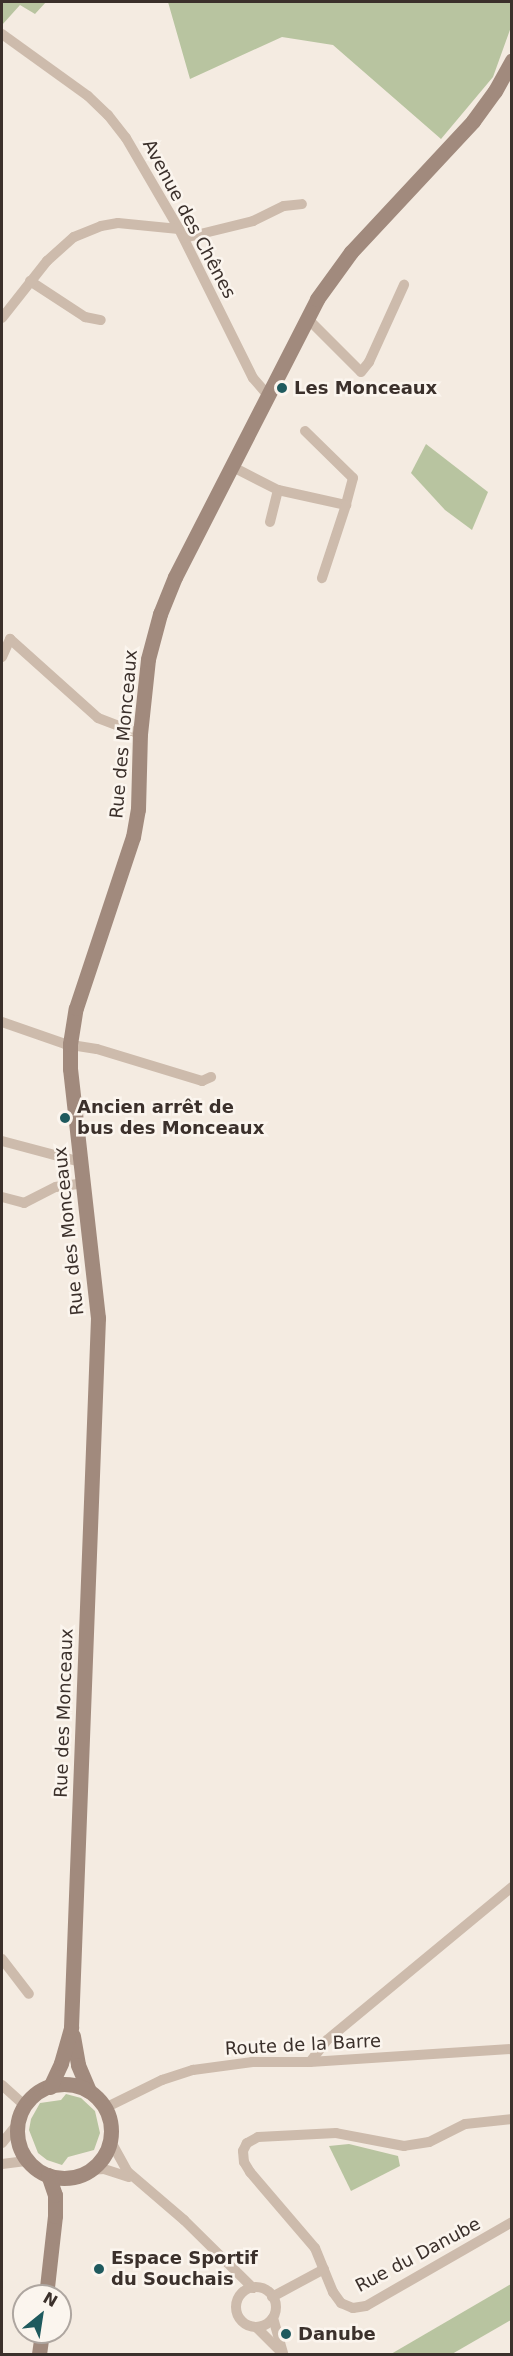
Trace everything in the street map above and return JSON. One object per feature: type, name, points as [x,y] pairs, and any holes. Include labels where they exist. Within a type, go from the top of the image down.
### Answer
[{"type":"main road","name":"Rue des Monceaux","points":[[88,2091],[78,2065],[71,2027],[98,1318],[85,1183],[70,1069],[70,1044],[76,1008],[134,837],[138,809],[140,734],[148,659],[160,614],[174,577],[317,299],[351,252],[473,121],[495,91],[512,60]]},
{"type":"main road","name":"Rue des Monceaux","points":[[50,2087],[63,2057],[71,2027]]},
{"type":"main road","points":[[55,2216],[61,2195],[74,2177],[89,2170],[102,2159],[110,2140],[111,2125],[105,2108],[88,2091],[69,2085],[50,2087],[36,2094],[25,2106],[18,2123],[19,2144],[28,2161],[48,2175],[74,2177]]},
{"type":"main road","points":[[47,2284],[55,2216],[55,2195],[48,2175]]},
{"type":"street","name":"Avenue des Chênes","points":[[2,34],[64,76],[108,115],[141,160],[182,233],[253,378],[267,394]]},
{"type":"street","points":[[2,318],[30,281],[61,247],[74,237],[93,229],[129,222],[182,233],[253,221],[284,206],[302,204]]},
{"type":"street","points":[[30,281],[85,317],[101,320]]},
{"type":"street","points":[[307,318],[361,372],[369,362],[404,285]]},
{"type":"street","points":[[305,431],[353,478],[322,578]]},
{"type":"street","points":[[231,466],[278,490],[346,505]]},
{"type":"street","points":[[270,522],[278,490]]},
{"type":"street","points":[[2,657],[10,639],[98,718],[140,734]]},
{"type":"street","points":[[2,1022],[70,1044],[138,1060],[202,1081],[211,1077]]},
{"type":"street","points":[[2,1142],[81,1162]]},
{"type":"street","points":[[2,1197],[24,1203],[56,1186],[85,1183]]},
{"type":"street","points":[[310,2062],[327,2040],[512,1887]]},
{"type":"street","points":[[2,1959],[29,1994]]},
{"type":"street","name":"Route de la Barre","points":[[105,2108],[162,2080],[193,2070],[252,2062],[310,2062],[512,2049]]},
{"type":"street","points":[[2,2085],[25,2106]]},
{"type":"street","name":"Rue du Danube","points":[[512,2119],[465,2124],[429,2142],[404,2146],[336,2133],[258,2137],[247,2143],[243,2151],[244,2162],[315,2248],[333,2292],[341,2303],[353,2308],[366,2306],[512,2222]]},
{"type":"street","points":[[2,2143],[18,2123]]},
{"type":"street","points":[[110,2140],[121,2163],[139,2182],[184,2220],[253,2288],[264,2289],[272,2297],[275,2307],[273,2318],[282,2353]]},
{"type":"street","points":[[2,2164],[28,2161]]},
{"type":"street","points":[[89,2170],[116,2170],[139,2182]]},
{"type":"street","points":[[227,2264],[238,2298],[236,2310],[238,2316],[246,2324],[256,2327],[282,2353]]},
{"type":"street","points":[[272,2297],[324,2270]]},
{"type":"street","points":[[238,2298],[253,2288]]},
{"type":"street","points":[[256,2327],[268,2323],[273,2318]]},
{"type":"green space","points":[[2,2],[46,2],[35,14],[20,5],[2,25]]},
{"type":"green space","points":[[168,2],[511,2],[511,27],[493,77],[441,139],[333,45],[282,37],[190,79]]},
{"type":"green space","points":[[426,444],[488,492],[472,530],[445,510],[411,473]]},
{"type":"green space","points":[[66,2094],[81,2098],[95,2111],[100,2133],[94,2150],[68,2157],[62,2165],[47,2160],[38,2153],[29,2130],[31,2119],[40,2103],[61,2100]]},
{"type":"green space","points":[[349,2144],[398,2156],[400,2166],[351,2191],[329,2146]]},
{"type":"green space","points":[[511,2284],[511,2320],[452,2354],[391,2354]]},
{"type":"place","name":"Les Monceaux","points":[[282,388]]},
{"type":"place","name":"Ancien arrêt de bus des Monceaux","points":[[65,1118]]},
{"type":"place","name":"Espace Sportif du Souchais","points":[[99,2269]]},
{"type":"place","name":"Danube","points":[[286,2334]]}]
